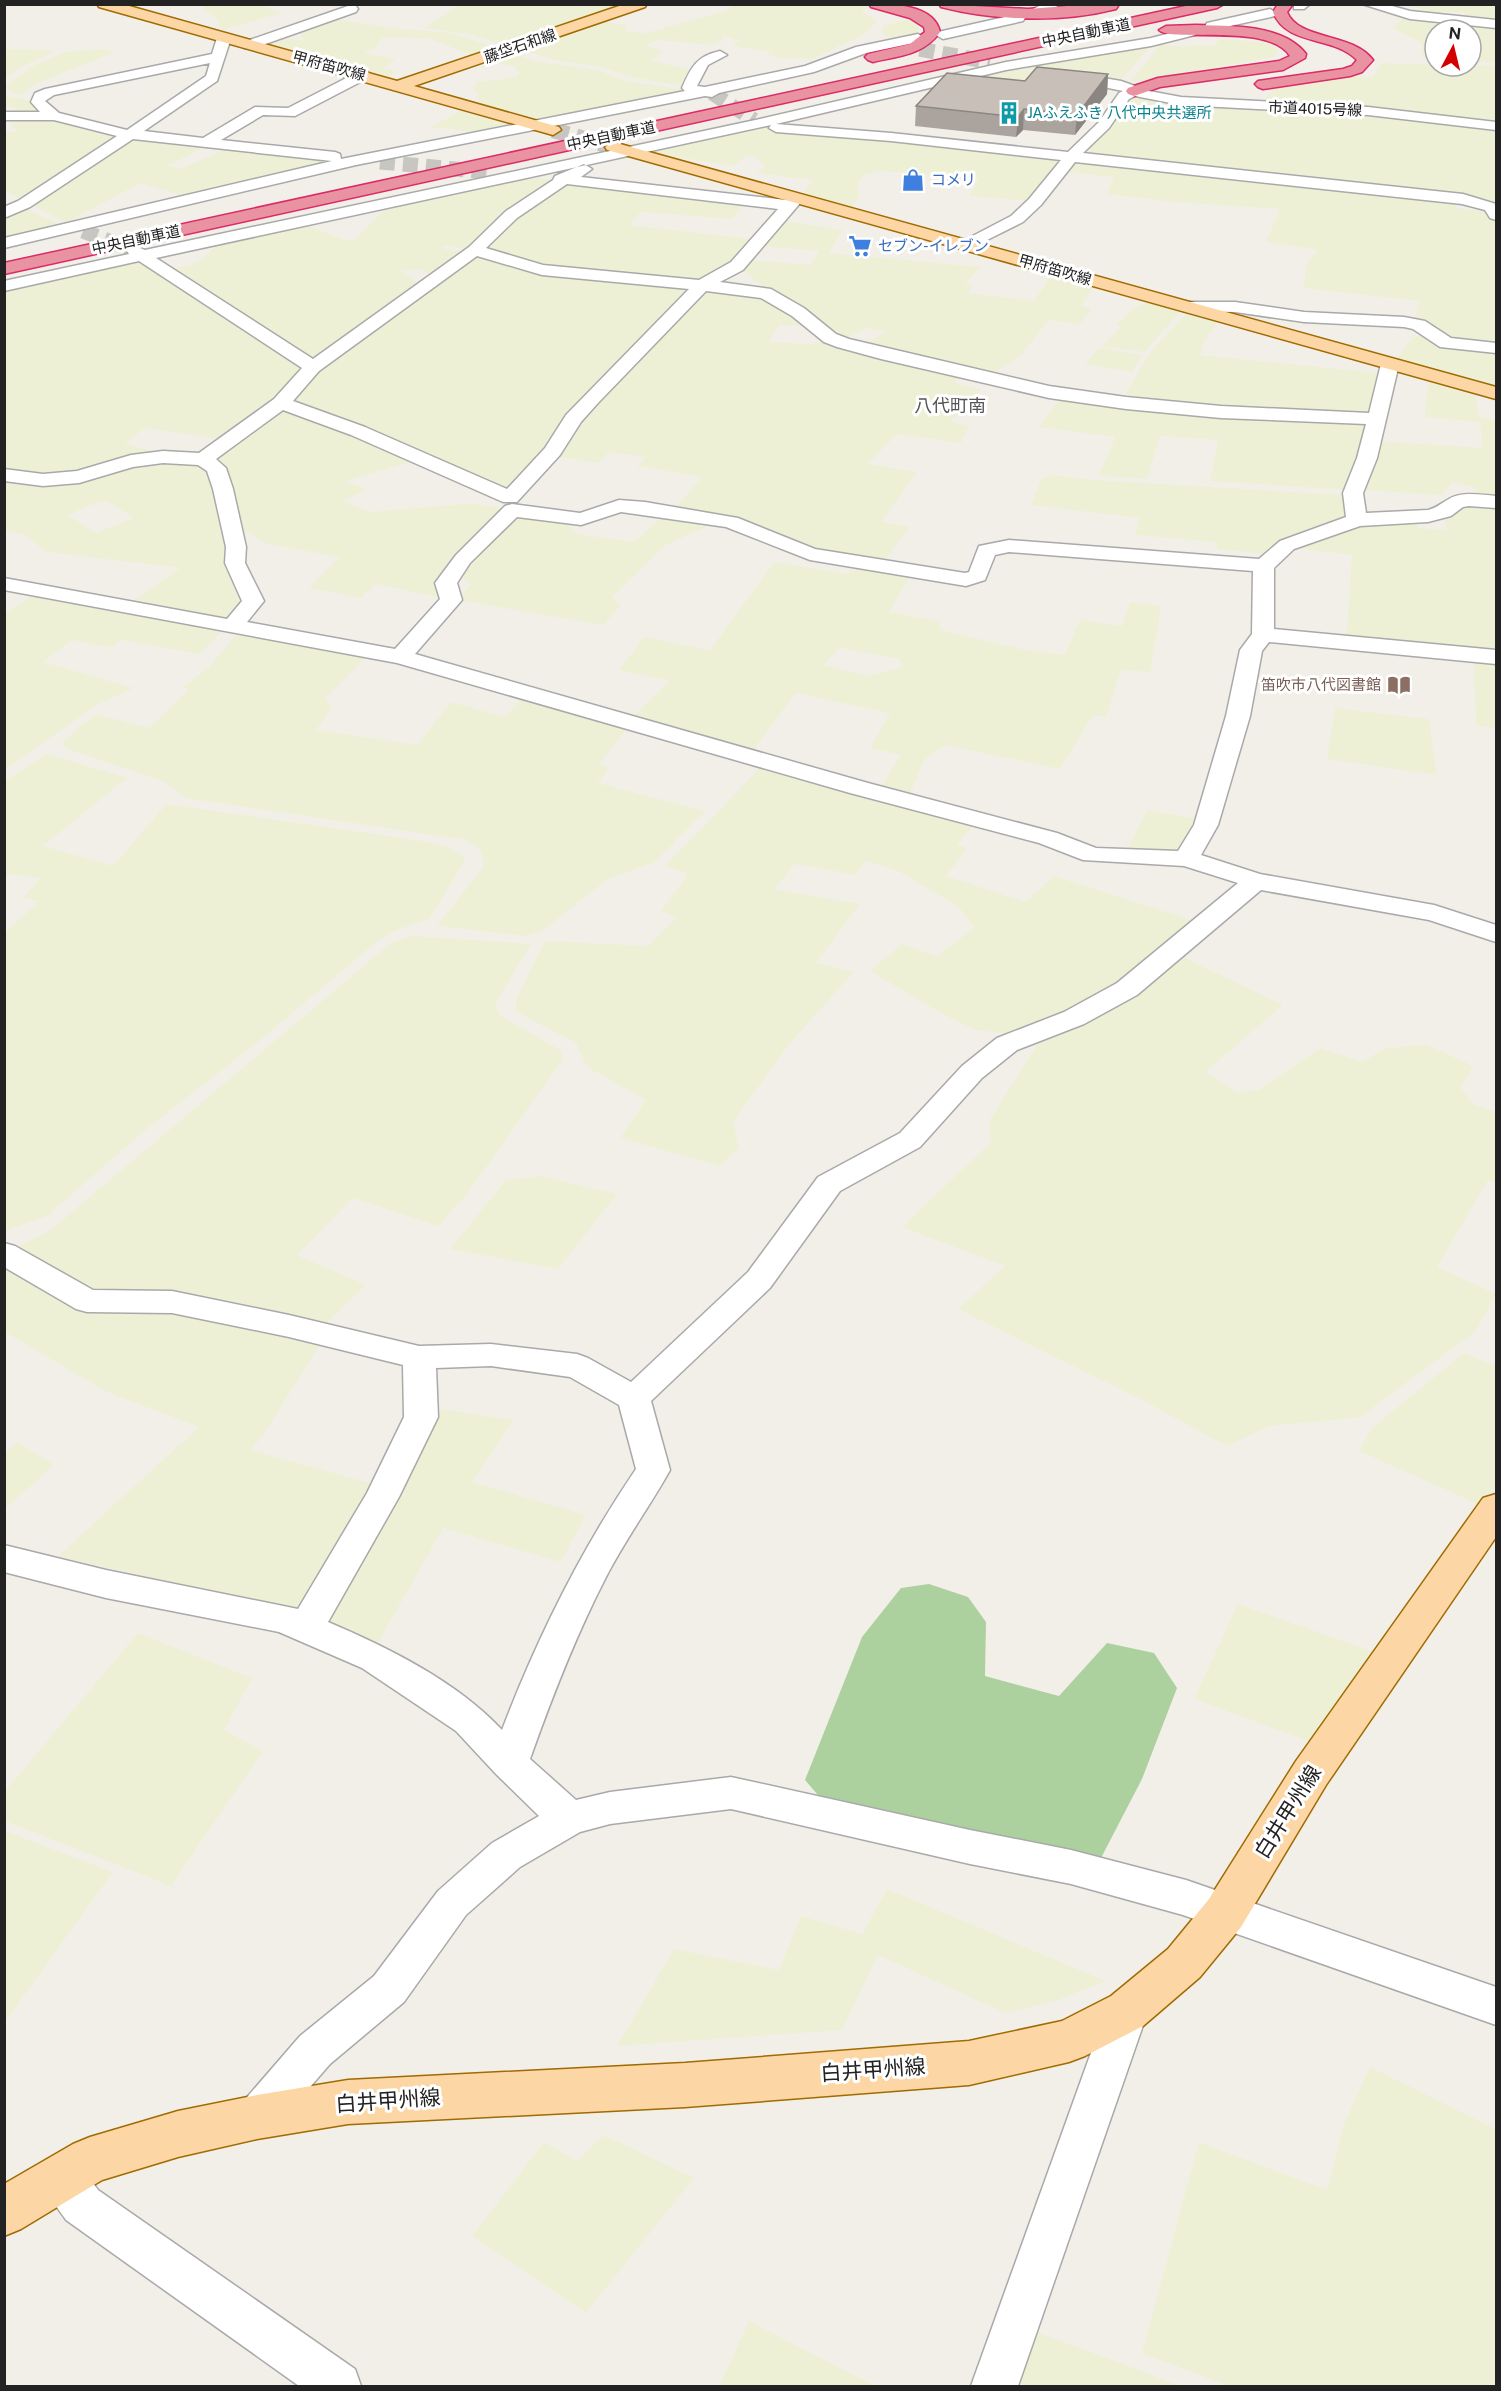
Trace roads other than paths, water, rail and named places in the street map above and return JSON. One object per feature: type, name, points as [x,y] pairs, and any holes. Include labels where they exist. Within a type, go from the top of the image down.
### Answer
[{"type":"highway","points":[[525,146],[900,51],[927,40],[932,33],[932,27],[927,20],[876,4]]},
{"type":"highway","points":[[946,4],[983,11],[1028,15],[1059,14],[1123,4]]},
{"type":"highway","name":"中央自動車道","points":[[4,259],[1186,4]]},
{"type":"highway","name":"中央自動車道","points":[[4,269],[1217,4]]},
{"type":"highway","points":[[1128,84],[1182,87],[1248,86],[1345,73],[1357,69],[1365,60],[1356,51],[1305,33],[1284,22],[1280,12],[1296,5]]},
{"type":"highway","points":[[727,111],[1006,54],[1161,30],[1215,29],[1247,33],[1283,42],[1296,50],[1298,54],[1297,58],[1283,65],[1158,83],[1128,84]]},
{"type":"main road","name":"甲府笛吹線","points":[[104,4],[553,130]]},
{"type":"main road","name":"藤垈石和線","points":[[399,86],[640,4]]},
{"type":"main road","name":"甲府笛吹線","points":[[619,150],[792,201],[967,245],[1497,393]]},
{"type":"main road","name":"白井甲州線","points":[[4,2212],[90,2160],[178,2134],[257,2117],[348,2102],[685,2085],[969,2063],[1069,2041],[1127,2011],[1184,1963],[1225,1913],[1311,1773],[1497,1508]]},
{"type":"street","points":[[249,45],[351,9],[325,4]]},
{"type":"street","points":[[985,4],[1039,9],[1058,4]]},
{"type":"street","points":[[1368,4],[1410,15],[1497,24]]},
{"type":"street","points":[[1212,26],[1270,13]]},
{"type":"street","points":[[943,34],[1018,18]]},
{"type":"street","points":[[839,50],[875,32],[892,44]]},
{"type":"street","points":[[4,286],[140,253],[1006,66],[1151,42],[1190,32]]},
{"type":"street","points":[[4,213],[24,204],[127,134],[196,91],[212,78],[224,38]]},
{"type":"street","points":[[4,243],[78,229],[356,160],[710,92],[809,69],[918,38]]},
{"type":"street","points":[[1146,57],[1152,50],[1151,42]]},
{"type":"street","points":[[710,92],[689,88],[700,63],[706,57],[720,55]]},
{"type":"street","points":[[54,116],[38,102],[40,96],[218,57]]},
{"type":"street","name":"市道4015号線","points":[[990,62],[1050,74],[1128,84],[1181,101],[1390,112],[1497,126]]},
{"type":"street","points":[[204,144],[260,110],[290,113],[363,75]]},
{"type":"street","points":[[967,245],[1017,219],[1035,202],[1072,156],[1104,125],[1124,96],[1128,84]]},
{"type":"street","points":[[4,116],[54,116],[127,134],[380,162]]},
{"type":"street","points":[[757,121],[767,127],[794,130],[891,137],[1463,199],[1495,210]]},
{"type":"street","points":[[203,459],[281,403],[313,368],[475,250],[495,226],[562,180],[619,150]]},
{"type":"street","points":[[488,172],[792,201]]},
{"type":"street","points":[[400,657],[451,600],[446,583],[463,559],[554,451],[573,419],[702,285],[737,266],[792,201]]},
{"type":"street","points":[[24,204],[78,229]]},
{"type":"street","points":[[475,250],[542,270],[765,293],[798,312],[830,338],[843,343],[881,354],[1049,392],[1126,403],[1221,412],[1376,419]]},
{"type":"street","points":[[140,253],[313,368]]},
{"type":"street","points":[[1189,307],[1235,307],[1305,317],[1404,322],[1419,325],[1446,343],[1497,348]]},
{"type":"street","points":[[1357,520],[1353,493],[1367,458],[1390,364]]},
{"type":"street","points":[[281,403],[357,432],[511,504],[580,519],[619,506],[731,522],[810,554],[966,580],[978,576],[986,550],[1009,546],[1264,566],[1287,546],[1357,520],[1428,516],[1444,512],[1457,502],[1469,500],[1497,502]]},
{"type":"street","points":[[4,476],[43,480],[79,477],[131,461],[163,457],[203,459],[216,468],[224,489],[236,547],[236,563],[254,601],[233,626]]},
{"type":"street","points":[[1186,859],[1206,825],[1238,716],[1251,650],[1263,635],[1264,566]]},
{"type":"street","points":[[4,584],[400,657],[860,788],[1048,838],[1092,855],[1186,859],[1256,881],[1434,914],[1497,934]]},
{"type":"street","points":[[1263,635],[1497,657]]},
{"type":"street","points":[[634,1398],[759,1280],[829,1184],[910,1140],[972,1072],[1007,1044],[1074,1018],[1127,989],[1256,881]]},
{"type":"street","points":[[4,1253],[87,1302],[172,1302],[289,1326],[419,1357],[491,1355],[577,1366],[634,1398],[653,1470],[621,1515],[568,1616],[508,1763]]},
{"type":"street","points":[[306,1628],[382,1497],[421,1417],[419,1357]]},
{"type":"street","points":[[4,1558],[105,1584],[285,1619],[375,1658],[469,1720],[508,1763],[548,1801],[570,1818]]},
{"type":"street","points":[[257,2117],[315,2050],[389,1989],[452,1903],[506,1855],[570,1818],[610,1808],[731,1793],[970,1847],[1071,1867],[1186,1898],[1497,2006]]},
{"type":"street","points":[[994,2386],[1127,2011]]},
{"type":"street","points":[[62,2177],[82,2205],[338,2386]]},
{"type":"tunnel","points":[[897,45],[990,62]]},
{"type":"tunnel","points":[[712,93],[754,120]]},
{"type":"tunnel","points":[[553,130],[613,147]]},
{"type":"tunnel","points":[[380,162],[488,172]]},
{"type":"tunnel","points":[[83,231],[135,251]]},
{"type":"place","name":"JAふえふき 八代中央共選所","points":[[1009,113]]},
{"type":"place","name":"コメリ","points":[[913,180]]},
{"type":"place","name":"セブン-イレブン","points":[[860,246]]},
{"type":"place","name":"笛吹市八代図書館","points":[[1399,685]]},
{"type":"district","name":"八代町南","points":[[950,406]]}]
